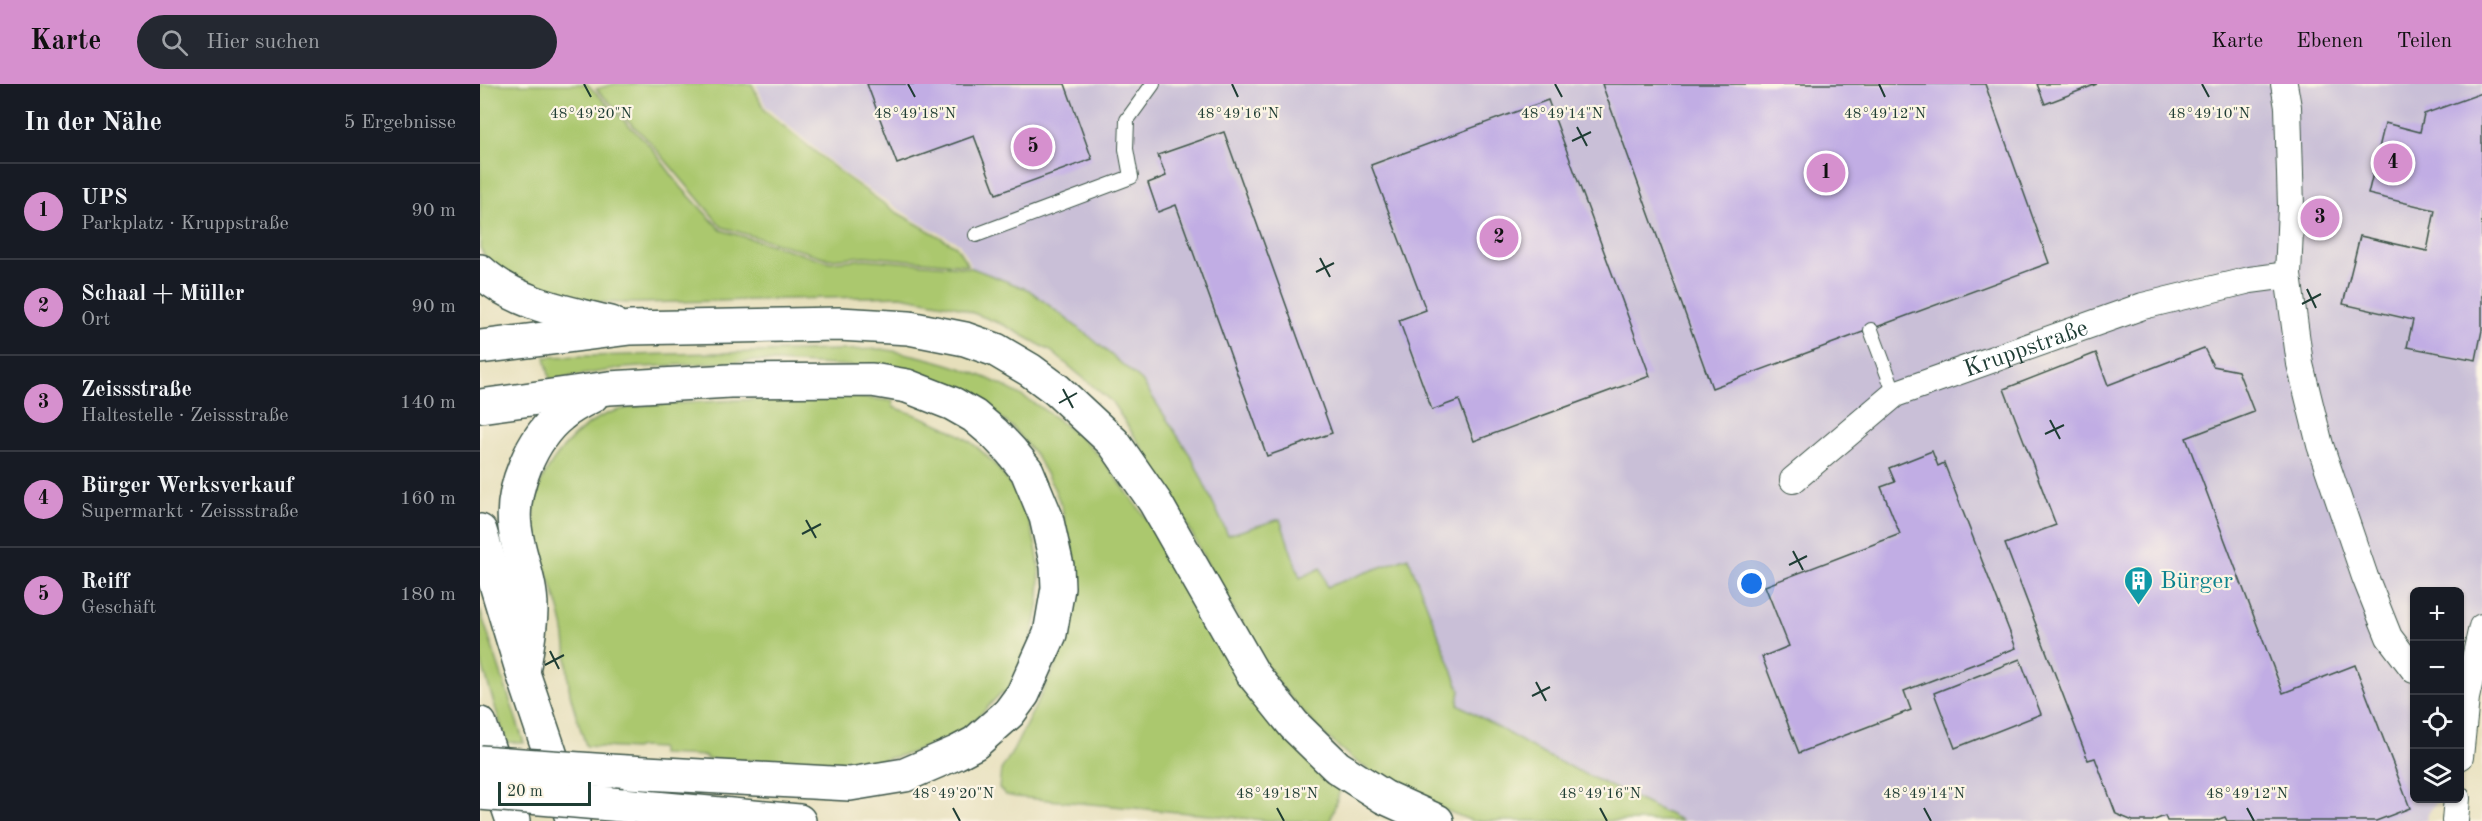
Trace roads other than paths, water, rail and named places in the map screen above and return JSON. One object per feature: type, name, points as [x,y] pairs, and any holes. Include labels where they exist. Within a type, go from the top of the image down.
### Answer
[{"type":"main road","points":[[480,271],[497,286],[541,306],[630,328]]},
{"type":"main road","points":[[480,347],[630,328],[839,324],[909,328],[965,339],[996,350],[1057,390],[1114,443],[1155,502],[1253,674],[1294,725],[1337,767],[1384,797],[1437,821]]},
{"type":"main road","points":[[480,406],[609,388],[730,381],[872,380],[907,386],[931,394],[974,416],[1011,451],[1026,471],[1053,539],[1058,588],[1050,634],[1023,694],[1009,713],[975,742],[956,753],[905,775],[850,784],[480,762]]},
{"type":"main road","points":[[523,673],[531,608],[526,572],[514,524],[518,483],[530,455],[560,415],[609,388]]},
{"type":"main road","points":[[480,531],[523,673],[573,821]]},
{"type":"main road","points":[[480,724],[513,821]]},
{"type":"main road","points":[[480,793],[799,821]]},
{"type":"street","points":[[2284,84],[2288,107],[2291,207],[2288,275],[2300,364],[2320,445],[2389,637],[2410,664]]},
{"type":"street","name":"Kruppstraße","points":[[1793,480],[1895,394],[2143,306],[2250,280],[2288,275]]},
{"type":"street","points":[[2463,695],[2482,627]]},
{"type":"street","points":[[2455,821],[2457,803]]},
{"type":"lane","points":[[976,235],[1131,177],[1126,149],[1127,120],[1153,84]]},
{"type":"lane","points":[[1871,330],[1895,394]]},
{"type":"place","name":"Reiff","points":[[1033,147]]},
{"type":"place","name":"Bürger Werksverkauf","points":[[2393,163]]},
{"type":"place","name":"UPS","points":[[1826,173]]},
{"type":"place","name":"Zeissstraße","points":[[2320,218]]},
{"type":"place","name":"Schaal + Müller","points":[[1499,238]]},
{"type":"place","name":"Bürger","points":[[2139,606]]}]
